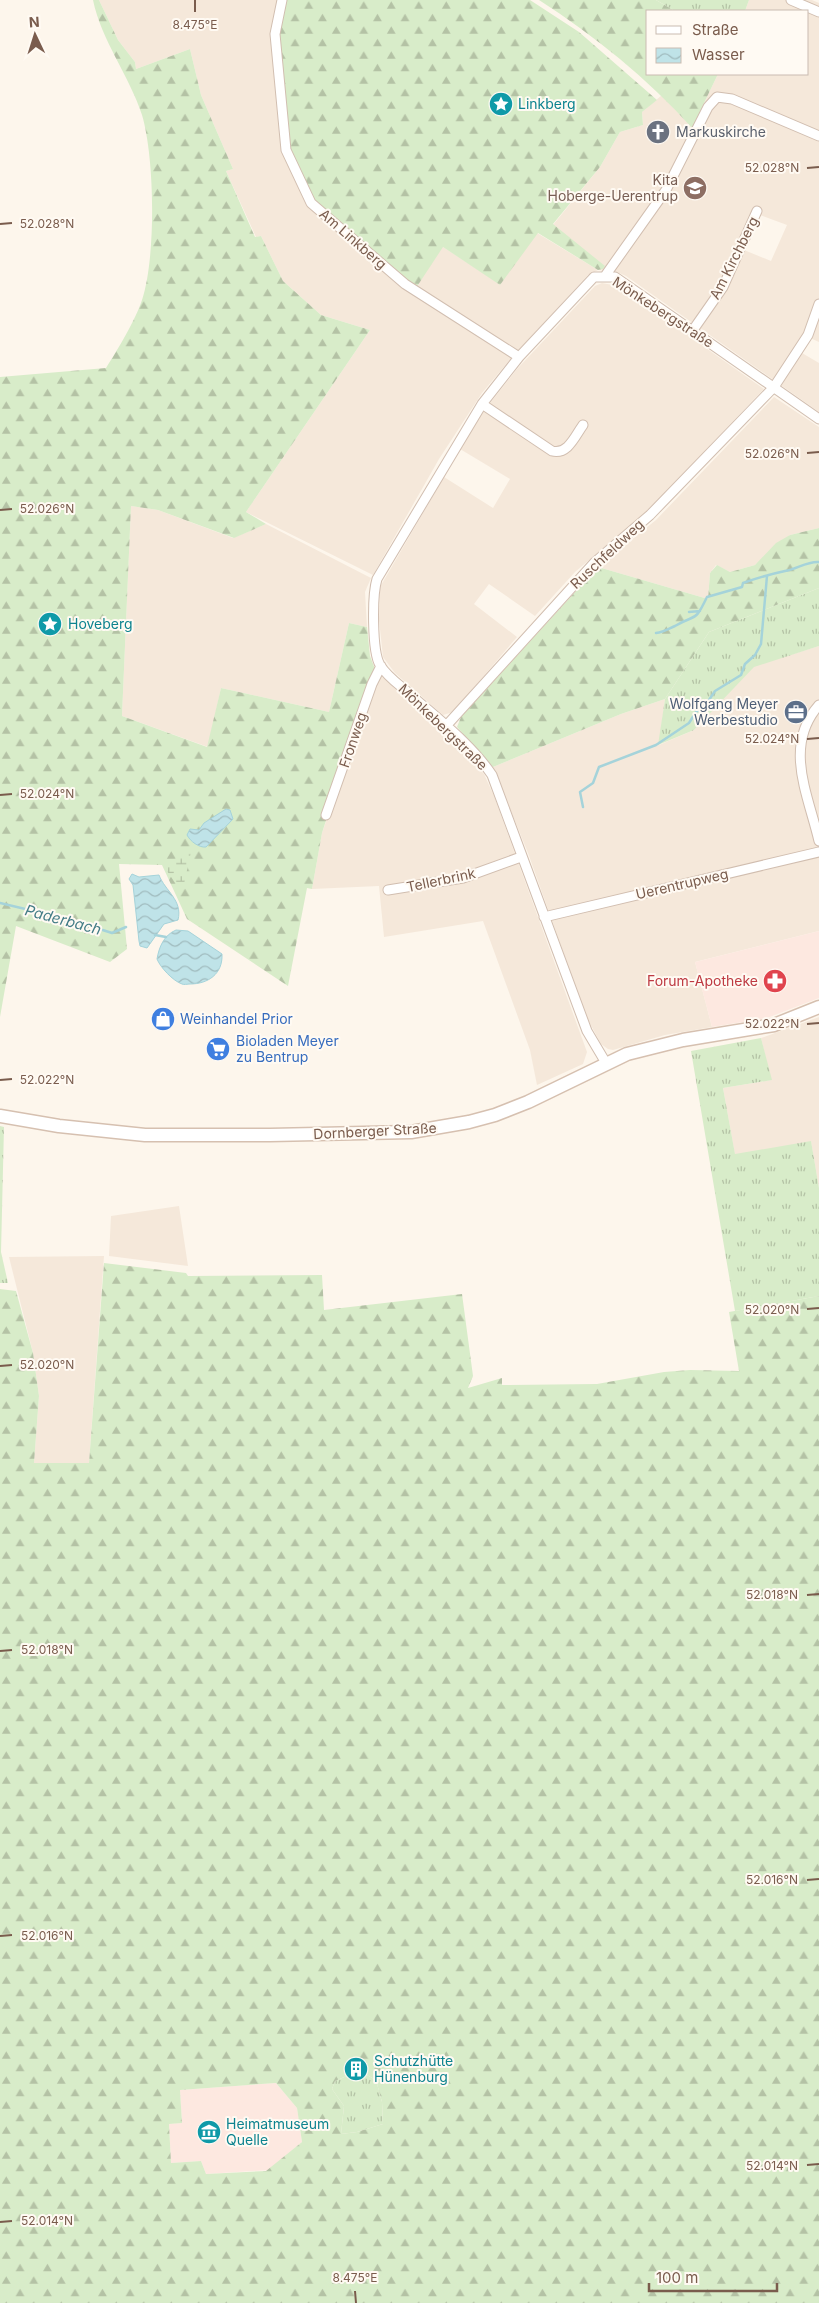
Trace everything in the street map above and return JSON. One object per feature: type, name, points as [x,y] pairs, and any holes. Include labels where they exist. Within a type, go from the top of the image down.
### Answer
[{"type":"main road","name":"Dornberger Straße","points":[[0,1116],[103,1131],[163,1135],[411,1132],[469,1122],[495,1115],[528,1102],[627,1054],[683,1040],[774,1026],[819,1007]]},
{"type":"street","name":"Am Linkberg","points":[[282,0],[275,34],[286,150],[311,203],[404,284],[519,357]]},
{"type":"street","points":[[792,0],[819,12]]},
{"type":"street","points":[[605,276],[666,190],[708,108],[717,97],[732,99],[819,136]]},
{"type":"street","name":"Am Kirchberg","points":[[693,330],[723,287],[757,211]]},
{"type":"street","name":"Mönkebergstraße","points":[[606,1063],[587,1031],[492,775],[485,765],[446,726],[381,666],[377,657],[373,592],[377,579],[482,404],[519,357],[587,283],[594,278],[615,277],[819,419]]},
{"type":"street","name":"Ruschfeldweg","points":[[446,726],[588,569],[650,515],[774,387],[808,335],[819,304]]},
{"type":"street","points":[[482,404],[552,451],[559,453],[565,450],[583,425]]},
{"type":"street","name":"Fronweg","points":[[326,815],[372,684],[381,666]]},
{"type":"street","points":[[819,705],[807,721],[802,732],[799,754],[819,841]]},
{"type":"street","name":"Uerentrupweg","points":[[544,917],[819,852]]},
{"type":"street","name":"Tellerbrink","points":[[388,890],[463,878],[521,857]]},
{"type":"shaded area","points":[[99,0],[286,0],[285,3],[443,247],[500,284],[537,233],[598,270],[588,275],[512,357],[482,393],[439,459],[373,575],[246,512],[370,330],[321,315],[283,281],[261,236],[256,237],[226,171],[233,169],[201,95],[190,49],[136,69],[135,62],[118,40]]},
{"type":"shaded area","points":[[749,0],[812,0],[819,3],[819,342],[810,338],[802,353],[819,363],[819,412],[626,276],[617,272],[598,270],[603,269],[604,266],[553,225],[600,167],[620,132],[643,125],[642,112],[662,95],[692,128],[718,75],[809,75],[809,10],[745,10]],"holes":[[[760,215],[787,225],[771,261],[744,250]]]},
{"type":"shaded area","points":[[602,283],[618,286],[764,389],[648,510],[575,572],[535,616],[489,584],[474,604],[517,637],[453,712],[443,715],[395,673],[383,657],[379,620],[380,587],[444,477],[493,508],[510,479],[460,449],[483,412],[517,369],[595,286]]},
{"type":"shaded area","points":[[774,397],[819,427],[819,528],[790,535],[755,565],[730,572],[716,565],[710,573],[708,599],[598,567],[656,520]]},
{"type":"shaded area","points":[[131,506],[158,510],[233,538],[266,524],[371,578],[365,592],[367,627],[349,623],[329,712],[221,688],[208,747],[122,716]]},
{"type":"shaded area","points":[[819,646],[819,931],[695,962],[712,1027],[665,1035],[613,1050],[608,1049],[601,1044],[586,1016],[528,853],[493,767],[621,714],[665,699],[659,745],[694,730],[754,666]]},
{"type":"shaded area","points":[[378,673],[468,756],[484,774],[494,796],[587,1052],[583,1064],[537,1085],[530,1050],[483,921],[384,937],[379,886],[312,889],[322,833]]},
{"type":"shaded area","points":[[819,931],[819,998],[767,1018],[712,1027],[695,962]]},
{"type":"shaded area","points":[[819,1017],[819,1188],[811,1142],[735,1155],[723,1088],[771,1080],[761,1038]]},
{"type":"shaded area","points":[[179,1206],[188,1266],[109,1256],[111,1216]]},
{"type":"shaded area","points":[[104,1256],[89,1463],[34,1463],[39,1396],[33,1353],[9,1257]]},
{"type":"shaded area","points":[[276,2083],[297,2108],[302,2142],[269,2170],[206,2174],[201,2161],[171,2163],[169,2124],[182,2123],[180,2090]]},
{"type":"green space","points":[[93,0],[99,0],[118,40],[135,62],[136,69],[190,49],[201,95],[233,169],[226,171],[255,237],[261,236],[283,281],[321,315],[370,330],[246,512],[266,524],[234,538],[158,510],[131,506],[122,716],[207,747],[221,688],[329,712],[349,623],[367,627],[370,656],[375,669],[322,833],[312,889],[307,888],[288,986],[187,919],[162,865],[119,864],[127,949],[110,962],[16,926],[0,1017],[0,377],[106,368],[126,335],[139,308],[147,282],[150,260],[152,235],[151,182],[142,115],[102,30]]},
{"type":"green space","points":[[286,0],[530,0],[579,32],[657,100],[642,112],[643,125],[620,132],[600,167],[553,224],[605,266],[603,269],[598,270],[538,233],[500,285],[443,247],[416,288],[314,201],[289,149],[278,35]]},
{"type":"green space","points":[[539,0],[656,0],[673,10],[646,10],[646,75],[718,75],[692,128],[639,75],[580,28]]},
{"type":"green space","points":[[656,0],[749,0],[745,10],[673,10]]},
{"type":"green space","points":[[819,528],[819,588],[709,632],[665,699],[621,714],[493,767],[457,727],[461,717],[598,567],[708,599],[710,573],[717,565],[730,572],[755,565],[776,543],[790,535]]},
{"type":"green space","points":[[819,588],[819,646],[754,667],[694,730],[658,745],[665,699],[709,632]]},
{"type":"green space","points":[[183,852],[191,852],[182,893],[165,868]]},
{"type":"green space","points":[[761,1038],[772,1080],[723,1088],[735,1154],[811,1141],[819,1188],[819,1296],[735,1311],[691,1051]]},
{"type":"green space","points":[[0,1126],[4,1127],[1,1252],[8,1283],[0,1283]]},
{"type":"green space","points":[[104,1263],[186,1273],[188,1276],[322,1275],[324,1310],[462,1294],[473,1376],[468,1388],[502,1378],[502,1385],[597,1384],[664,1372],[690,1370],[739,1371],[729,1312],[819,1296],[819,2303],[0,2303],[0,1289],[16,1291],[33,1353],[39,1396],[34,1463],[89,1463]],"holes":[[[365,2074],[376,2080],[382,2102],[383,2124],[357,2132],[341,2134],[344,2106],[332,2089],[335,2081],[349,2075]],[[276,2083],[297,2108],[302,2142],[266,2171],[206,2174],[201,2161],[171,2163],[169,2124],[182,2123],[180,2090]]]},
{"type":"green space","points":[[365,2074],[376,2080],[382,2102],[383,2124],[357,2132],[341,2134],[344,2106],[332,2089],[335,2081],[349,2075]]},
{"type":"water","points":[[226,809],[230,810],[233,819],[206,847],[192,842],[187,835],[190,829],[199,830],[204,823]]},
{"type":"water","points":[[132,874],[139,877],[159,875],[178,907],[178,920],[164,924],[147,948],[140,946],[133,885],[129,879]]},
{"type":"water","points":[[176,930],[188,931],[222,954],[220,967],[208,980],[197,984],[183,984],[175,980],[164,970],[157,959],[159,950],[165,938]]},
{"type":"waterway","points":[[656,633],[697,615],[707,597],[742,587],[743,583],[754,579],[819,562]]},
{"type":"waterway","points":[[583,807],[580,792],[593,783],[599,767],[656,745],[689,723],[696,712],[707,703],[715,691],[741,675],[745,664],[755,655],[761,644],[767,576]]},
{"type":"waterway","points":[[689,612],[700,611]]},
{"type":"waterway","name":"Paderbach","points":[[0,903],[42,913],[77,926],[87,925],[112,933],[126,927]]},
{"type":"waterway","name":"Paderbach","points":[[155,935],[166,937]]},
{"type":"place","name":"Linkberg","points":[[501,104]]},
{"type":"place","name":"Markuskirche","points":[[658,132]]},
{"type":"place","name":"Kita Hoberge-Uerentrup","points":[[695,188]]},
{"type":"place","name":"Hoveberg","points":[[50,624]]},
{"type":"place","name":"Wolfgang Meyer Werbestudio","points":[[796,712]]},
{"type":"place","name":"Forum-Apotheke","points":[[775,981]]},
{"type":"place","name":"Weinhandel Prior","points":[[163,1019]]},
{"type":"place","name":"Bioladen Meyer zu Bentrup","points":[[218,1049]]},
{"type":"place","name":"Schutzhütte Hünenburg","points":[[356,2069]]},
{"type":"place","name":"Heimatmuseum Quelle","points":[[209,2132]]}]
